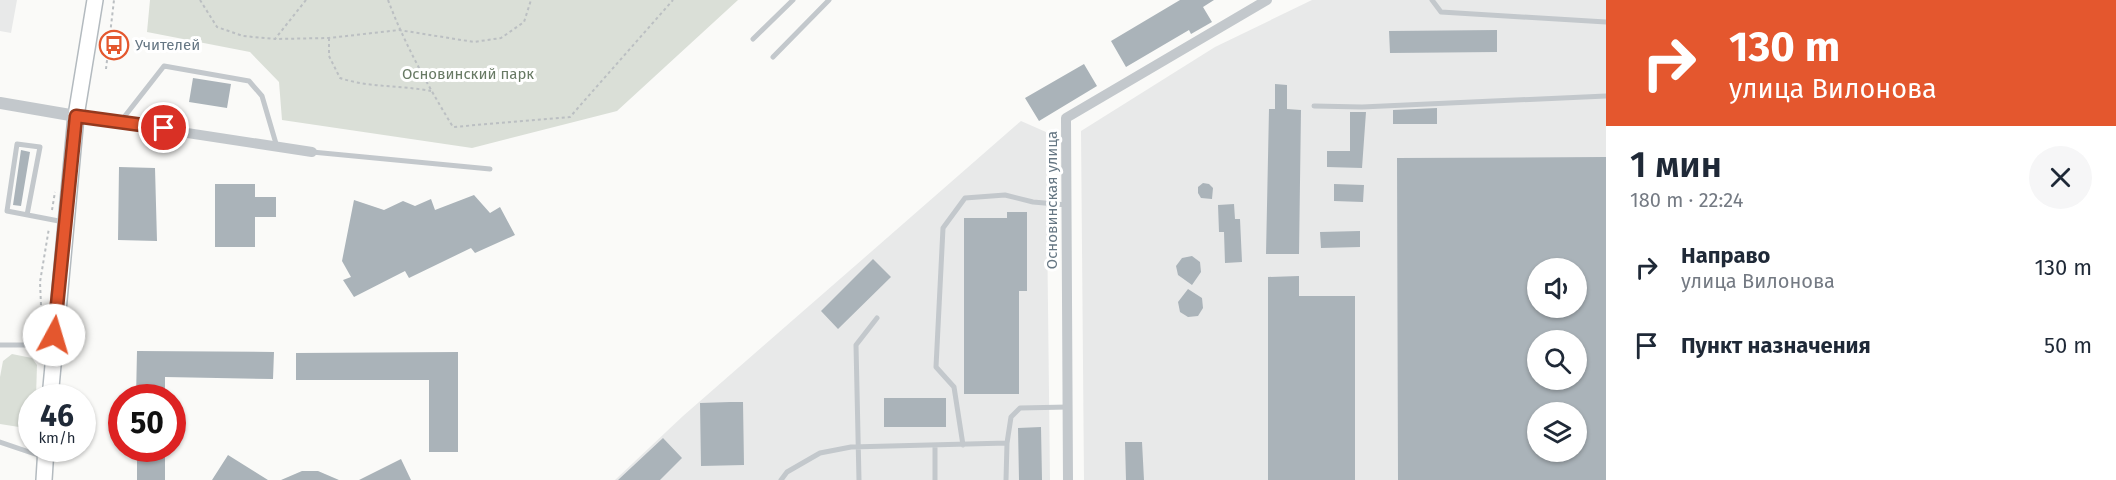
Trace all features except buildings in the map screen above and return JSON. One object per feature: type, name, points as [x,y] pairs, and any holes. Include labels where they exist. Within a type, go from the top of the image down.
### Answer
[{"type":"main road","points":[[49,384],[47,336],[58,221],[95,0]]},
{"type":"main road","points":[[44,480],[46,462]]},
{"type":"street","name":"Основинская улица","points":[[1068,480],[1066,118],[1268,0]]},
{"type":"street","points":[[0,103],[121,121],[278,149],[312,152]]},
{"type":"lane","points":[[753,39],[793,0]]},
{"type":"lane","points":[[773,57],[829,0]]},
{"type":"lane","points":[[1432,0],[1441,12],[1606,22]]},
{"type":"lane","points":[[121,121],[164,66],[249,81],[262,96],[278,149]]},
{"type":"lane","points":[[1314,106],[1362,107],[1606,96]]},
{"type":"lane","points":[[27,215],[40,147],[17,144],[7,211],[27,215],[58,221]]},
{"type":"lane","points":[[312,152],[489,169]]},
{"type":"lane","points":[[963,445],[954,387],[936,367],[943,228],[965,198],[1005,195],[1033,202],[1067,205]]},
{"type":"lane","points":[[858,480],[856,345],[877,318]]},
{"type":"lane","points":[[0,345],[29,345],[47,336]]},
{"type":"lane","points":[[1006,480],[1007,443],[1011,417],[1020,408],[1068,407]]},
{"type":"lane","points":[[0,442],[18,448]]},
{"type":"lane","points":[[781,480],[787,472],[820,453],[859,446],[1007,443]]},
{"type":"lane","points":[[935,445],[935,480]]},
{"type":"path","points":[[106,69],[114,0]]},
{"type":"path","points":[[200,0],[217,27],[243,36],[275,39],[328,38],[399,30],[474,42],[501,38],[524,22],[531,0]]},
{"type":"path","points":[[275,39],[306,0]]},
{"type":"path","points":[[388,0],[399,30],[430,91],[453,127],[570,117],[673,0]]},
{"type":"path","points":[[328,38],[329,56],[340,78],[361,85],[405,86],[430,91]]},
{"type":"path","points":[[47,336],[40,282],[58,221],[55,187]]},
{"type":"shaded area","points":[[0,0],[17,0],[11,33],[0,31]]},
{"type":"shaded area","points":[[1312,0],[1606,0],[1606,480],[1084,480],[1081,131],[1215,47]]},
{"type":"shaded area","points":[[1021,121],[1046,132],[1050,480],[615,480],[683,416]]},
{"type":"green space","name":"Основинский парк","points":[[150,0],[738,0],[617,111],[472,148],[282,120],[279,82],[250,52],[147,32]]},
{"type":"green space","points":[[12,354],[32,358],[37,365],[36,384],[18,384],[18,427],[0,424],[0,377],[3,361]]},
{"type":"place","name":"Учителей","points":[[114,45]]},
{"type":"route","points":[[54,335],[76,116],[164,128]]}]
